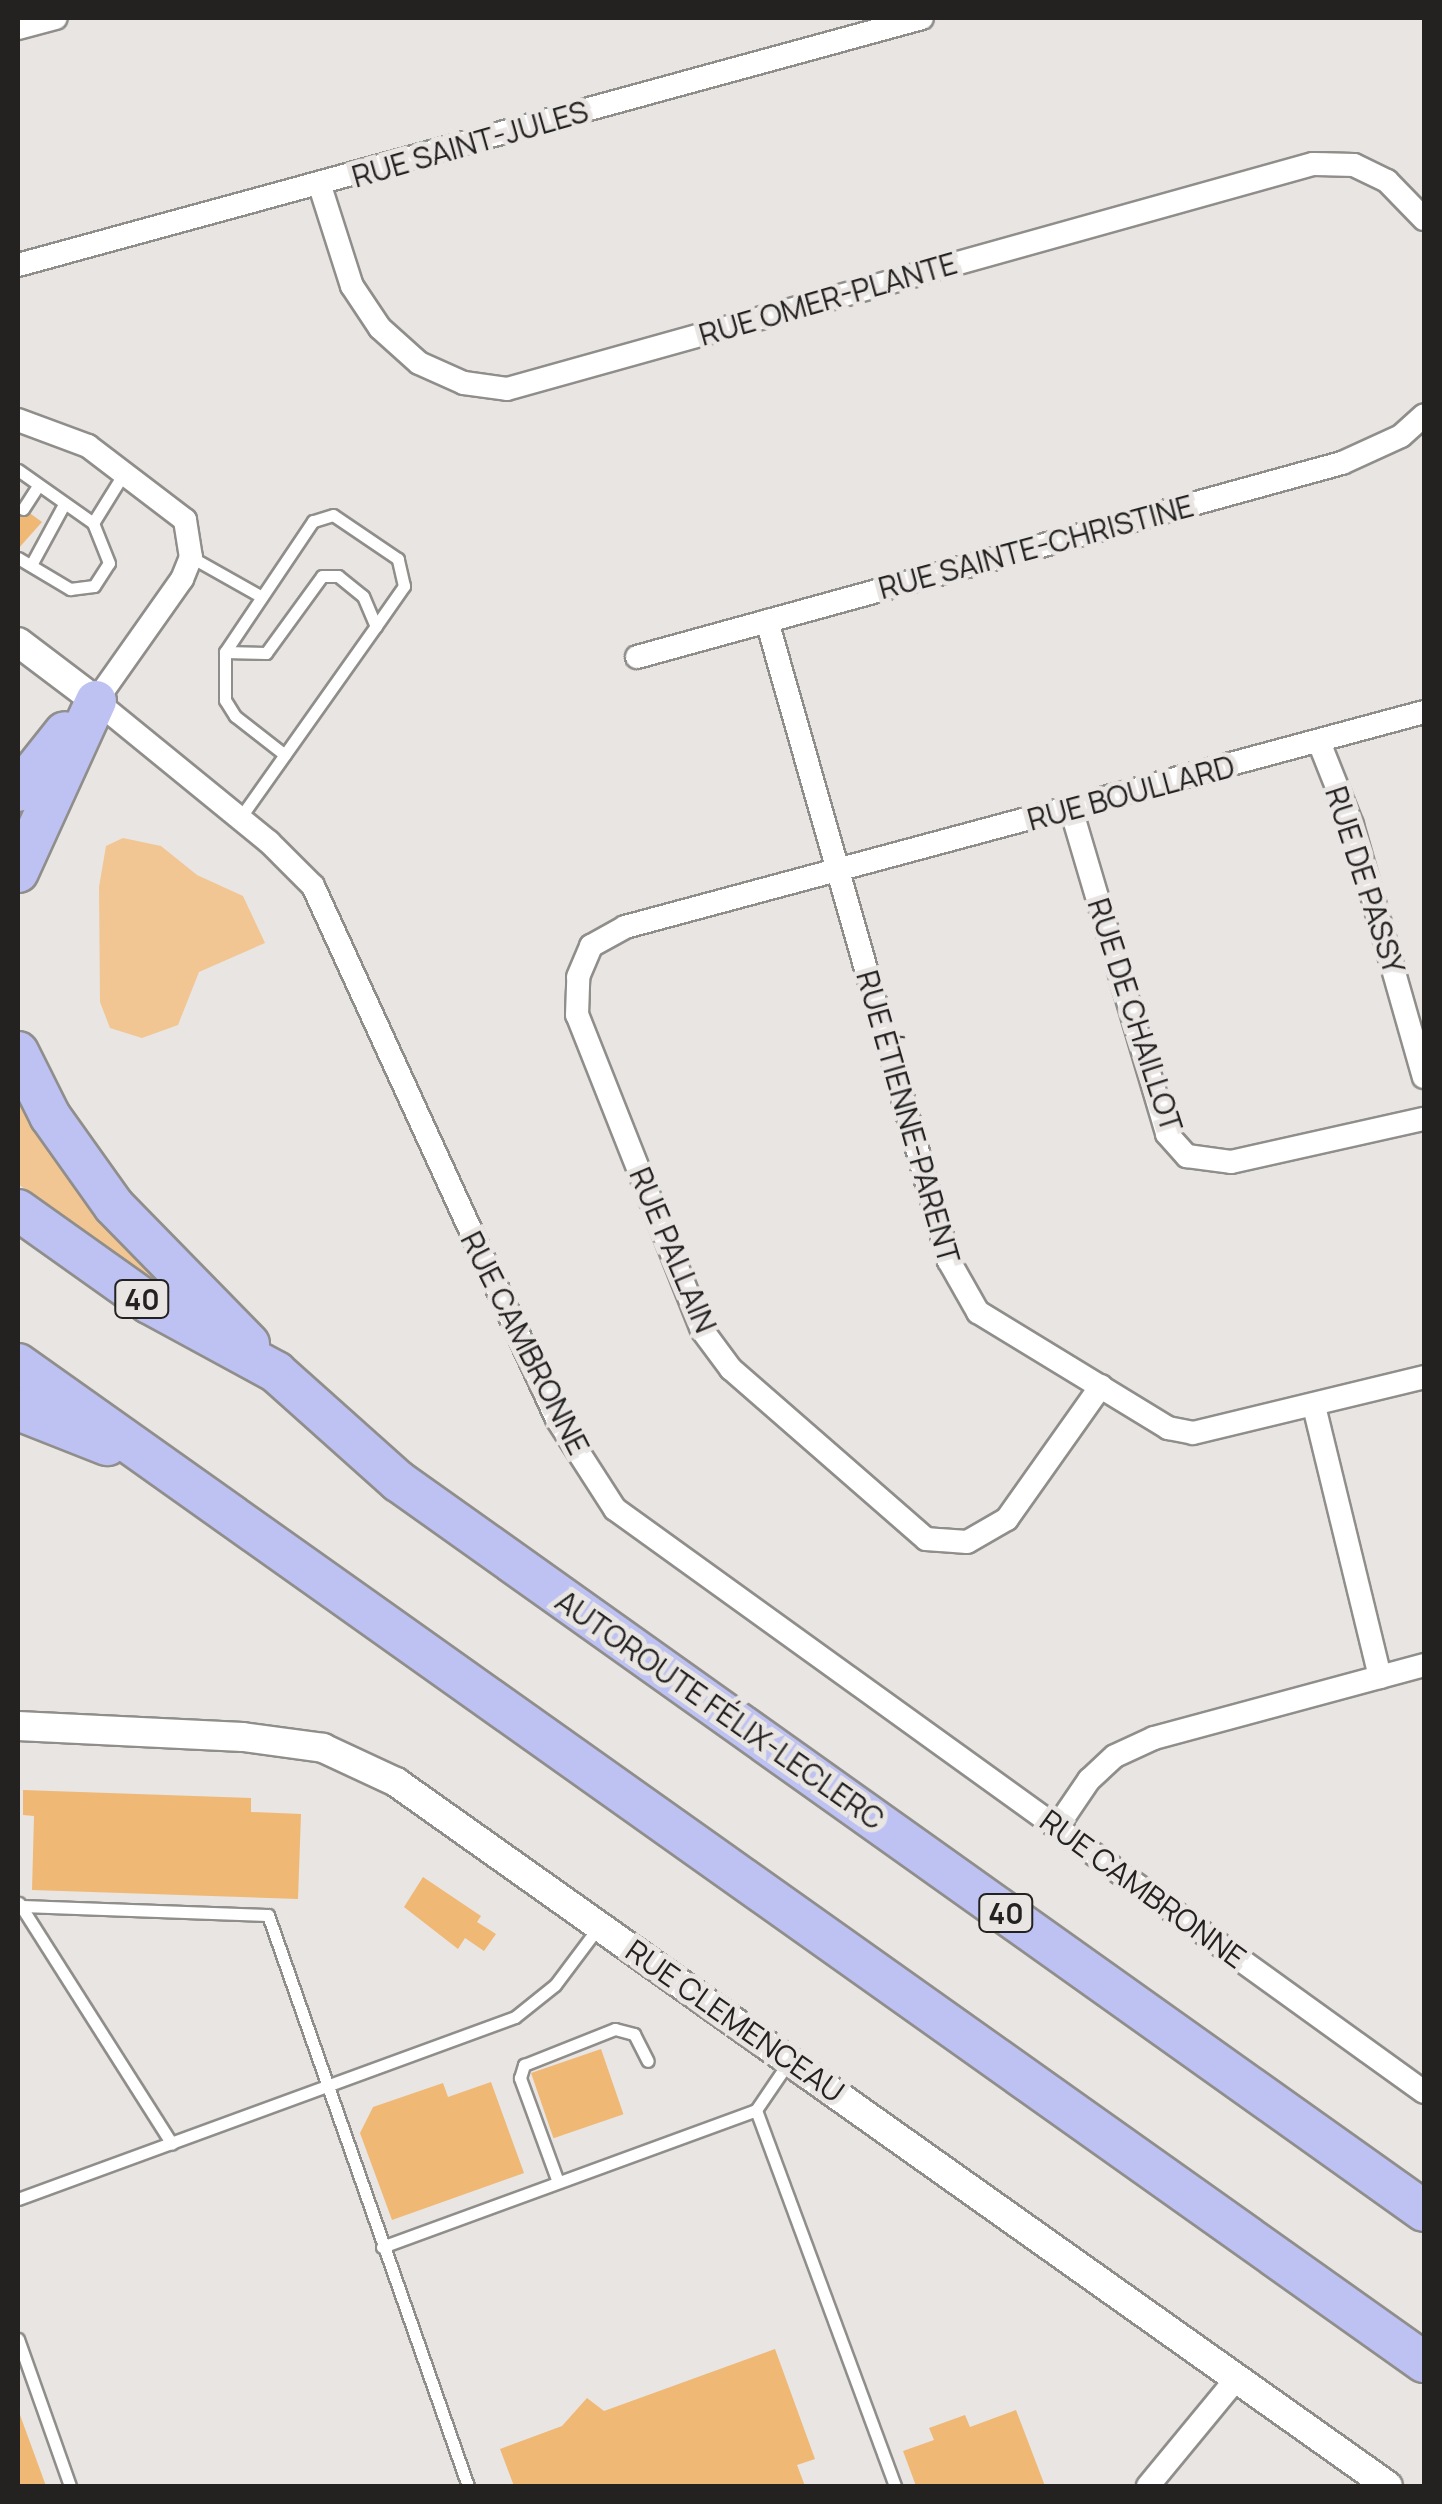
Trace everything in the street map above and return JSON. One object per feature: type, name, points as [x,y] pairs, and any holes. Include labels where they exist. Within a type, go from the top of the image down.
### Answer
[{"type":"highway","points":[[18,790],[96,700]]},
{"type":"highway","points":[[18,872],[96,700]]},
{"type":"highway","points":[[18,1052],[50,1116],[114,1206],[276,1372]]},
{"type":"highway","name":"AUTOROUTE FÉLIX-LECLERC","points":[[18,1210],[149,1304],[276,1372],[398,1481],[1424,2211]]},
{"type":"highway","points":[[18,1364],[1424,2362]]},
{"type":"highway","points":[[18,1410],[159,1464]]},
{"type":"street","points":[[18,28],[56,18]]},
{"type":"street","name":"RUE SAINT-JULES","points":[[18,265],[320,186],[922,18]]},
{"type":"street","name":"RUE OMER-PLANTE","points":[[320,186],[352,286],[380,328],[419,362],[464,383],[508,389],[1313,164],[1354,164],[1386,181],[1424,219]]},
{"type":"street","name":"RUE SAINTE-CHRISTINE","points":[[637,657],[1342,463],[1401,436],[1424,414]]},
{"type":"street","points":[[20,427],[88,446],[126,469],[185,520],[191,558],[96,700]]},
{"type":"street","name":"RUE ÉTIENNE-PARENT","points":[[766,621],[961,1291],[978,1312],[1168,1428],[1192,1434],[1424,1377]]},
{"type":"street","name":"RUE CAMBRONNE","points":[[18,642],[96,700],[240,818],[312,886],[338,932],[557,1418],[615,1509],[1422,2085]]},
{"type":"street","name":"RUE BOULLARD","points":[[838,874],[1424,712]]},
{"type":"street","name":"RUE DE PASSY","points":[[1319,742],[1352,826],[1424,1076]]},
{"type":"street","name":"RUE DE CHAILLOT","points":[[1071,810],[1167,1134],[1187,1156],[1231,1162],[1424,1119]]},
{"type":"street","name":"RUE PALLAIN","points":[[838,874],[625,927],[591,946],[578,977],[577,1016],[702,1330],[732,1368],[926,1539],[949,1544],[986,1535],[1008,1519],[1101,1386]]},
{"type":"street","points":[[1314,1406],[1380,1677]]},
{"type":"street","points":[[1057,1827],[1089,1780],[1115,1756],[1154,1738],[1424,1664]]},
{"type":"street","name":"RUE CLEMENCEAU","points":[[18,1726],[243,1736],[324,1748],[396,1782],[1388,2486]]},
{"type":"street","points":[[1148,2486],[1237,2378]]},
{"type":"lane","points":[[93,523],[126,469]]},
{"type":"lane","points":[[18,471],[63,506],[93,523],[109,563],[94,586],[70,589],[18,558]]},
{"type":"lane","points":[[23,509],[38,486]]},
{"type":"lane","points":[[31,565],[63,506]]},
{"type":"lane","points":[[240,818],[285,755],[404,586],[404,571],[398,559],[333,515],[313,521],[224,652],[225,700],[235,716],[285,755]]},
{"type":"lane","points":[[191,558],[262,597]]},
{"type":"lane","points":[[224,652],[266,653],[322,576],[338,576],[363,596],[376,626]]},
{"type":"lane","points":[[19,1903],[268,1916],[324,2088],[468,2486]]},
{"type":"lane","points":[[19,1903],[172,2144]]},
{"type":"lane","points":[[18,2198],[515,2018],[555,1985],[600,1924]]},
{"type":"lane","points":[[558,2182],[520,2078],[524,2066],[615,2028],[634,2034],[648,2061]]},
{"type":"lane","points":[[382,2247],[756,2110],[790,2060]]},
{"type":"lane","points":[[756,2110],[894,2486]]},
{"type":"lane","points":[[18,2340],[70,2486]]},
{"type":"shaded area","points":[[123,838],[161,846],[197,875],[243,896],[265,943],[199,972],[178,1025],[142,1038],[110,1028],[100,1002],[99,887],[106,846]]},
{"type":"shaded area","points":[[18,1093],[181,1300],[18,1184]]},
{"type":"building","points":[[31,514],[42,522],[18,549],[18,516]]},
{"type":"building","points":[[23,1790],[251,1798],[251,1812],[301,1814],[298,1899],[32,1890],[34,1816],[23,1815]]},
{"type":"building","points":[[423,1877],[481,1916],[477,1922],[496,1934],[484,1951],[465,1938],[458,1949],[404,1907]]},
{"type":"building","points":[[601,2049],[623,2114],[553,2138],[531,2073]]},
{"type":"building","points":[[491,2082],[524,2173],[392,2220],[360,2133],[373,2107],[443,2083],[448,2097]]},
{"type":"building","points":[[775,2349],[815,2459],[797,2465],[805,2486],[514,2486],[500,2449],[562,2426],[587,2398],[604,2411]]},
{"type":"building","points":[[1016,2410],[1045,2486],[916,2486],[903,2451],[934,2440],[929,2428],[965,2415],[970,2427]]},
{"type":"building","points":[[20,2415],[46,2486],[18,2486]]}]
